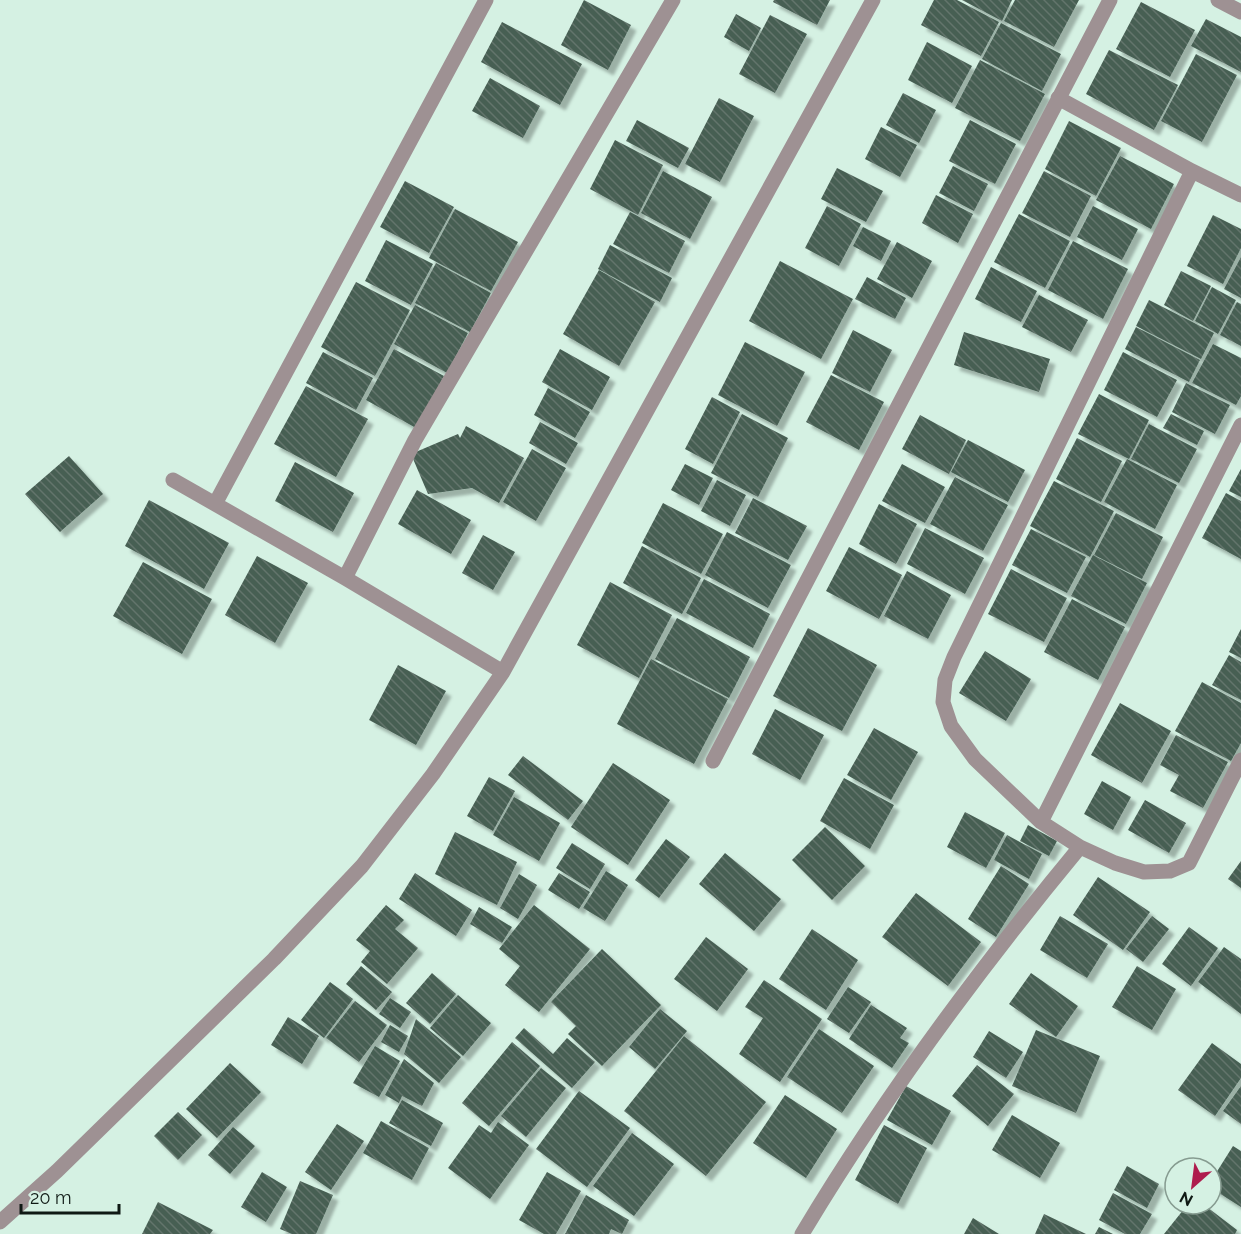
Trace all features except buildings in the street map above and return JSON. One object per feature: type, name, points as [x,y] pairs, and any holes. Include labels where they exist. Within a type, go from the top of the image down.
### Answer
[{"type":"street","points":[[215,504],[486,0]]},
{"type":"street","points":[[345,578],[421,430],[673,0]]},
{"type":"street","points":[[0,1222],[57,1171],[274,960],[362,866],[433,774],[503,672],[873,0]]},
{"type":"street","points":[[713,761],[1110,0]]},
{"type":"street","points":[[1218,0],[1241,12]]},
{"type":"street","points":[[1058,99],[1241,195]]},
{"type":"street","points":[[1192,171],[959,647],[945,680],[943,702],[951,726],[975,759],[1041,822],[1080,847],[1115,863],[1144,872],[1170,871],[1189,863],[1241,760]]},
{"type":"street","points":[[1041,822],[1241,425]]},
{"type":"street","points":[[173,480],[503,672]]},
{"type":"street","points":[[802,1234],[896,1089],[956,1002],[1080,847]]}]
